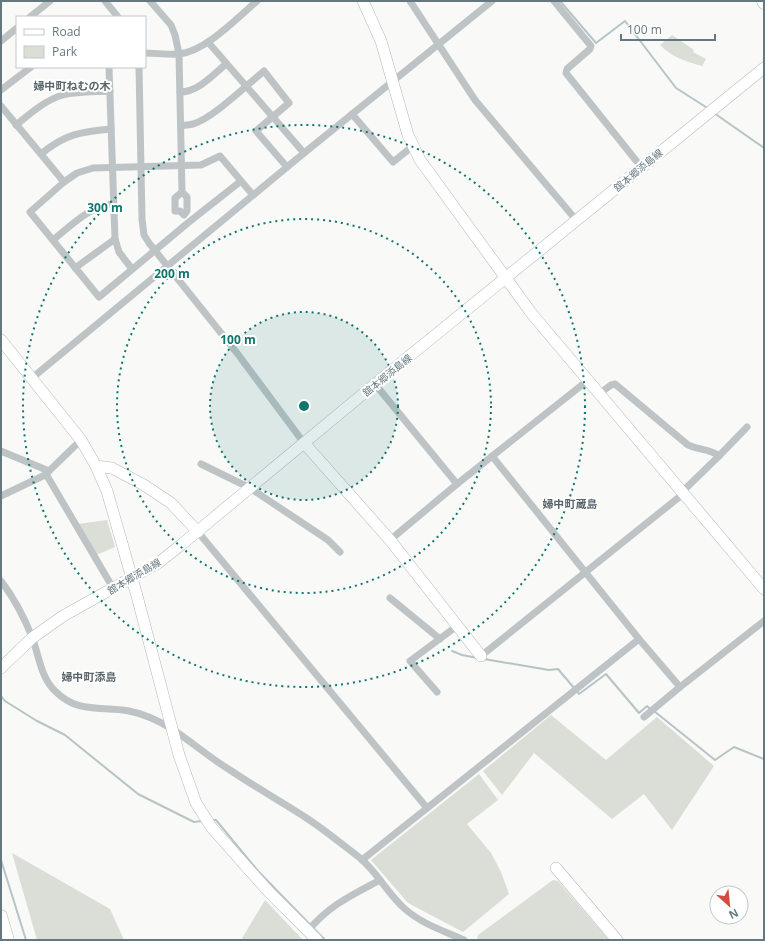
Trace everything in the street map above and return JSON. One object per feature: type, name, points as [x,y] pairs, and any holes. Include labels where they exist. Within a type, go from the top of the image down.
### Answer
[{"type":"main road","points":[[1,916],[8,940]]},
{"type":"street","points":[[31,16],[50,1]]},
{"type":"street","points":[[106,1],[117,16]]},
{"type":"street","points":[[150,1],[171,25],[179,54],[182,192],[187,197],[187,212],[184,215]]},
{"type":"street","points":[[146,53],[179,54],[193,51],[208,42],[257,1]]},
{"type":"street","points":[[363,1],[381,41],[408,135],[420,160],[532,314],[764,589]]},
{"type":"street","points":[[410,1],[475,100],[577,221]]},
{"type":"street","points":[[32,378],[287,167],[492,1]]},
{"type":"street","points":[[554,1],[591,46],[590,49],[566,69],[566,73],[642,168]]},
{"type":"street","points":[[1,41],[16,29]]},
{"type":"street","points":[[208,42],[304,154]]},
{"type":"street","points":[[180,92],[187,92],[195,89],[226,64]]},
{"type":"street","points":[[1,90],[30,68]]},
{"type":"street","points":[[109,68],[115,239],[119,252],[132,269]]},
{"type":"street","points":[[139,68],[142,219],[144,234],[237,353],[304,443],[390,540],[481,656],[683,493],[747,428]]},
{"type":"street","name":"舘本郷添島線","points":[[1,668],[32,638],[63,616],[158,562],[198,532],[375,384],[764,68]]},
{"type":"street","points":[[181,126],[201,121],[214,113],[264,71],[289,103],[256,131],[287,167]]},
{"type":"street","points":[[16,124],[41,106],[61,95],[110,91]]},
{"type":"street","points":[[1,106],[64,182]]},
{"type":"street","points":[[352,114],[393,162],[413,146]]},
{"type":"street","points":[[41,154],[53,144],[84,131],[111,129]]},
{"type":"street","points":[[241,181],[99,296],[30,212],[64,182],[78,173],[93,168],[201,165],[220,156],[253,195]]},
{"type":"street","points":[[182,192],[175,198],[175,211],[180,211],[189,222]]},
{"type":"street","points":[[53,240],[96,207],[113,204]]},
{"type":"street","points":[[75,268],[115,239]]},
{"type":"street","points":[[1,340],[81,440],[96,466],[107,491],[132,578],[179,755],[196,803],[212,828],[269,892],[317,940]]},
{"type":"street","points":[[390,540],[457,484],[587,381]]},
{"type":"street","points":[[375,384],[457,484]]},
{"type":"street","points":[[599,394],[611,385],[615,384],[688,445],[696,449],[714,452],[719,456]]},
{"type":"street","points":[[1,496],[47,472],[81,440]]},
{"type":"street","points":[[1,451],[47,472],[113,588]]},
{"type":"street","points":[[492,456],[584,572],[680,687]]},
{"type":"street","points":[[201,464],[250,488],[328,540],[340,552]]},
{"type":"street","points":[[96,466],[112,468],[144,485],[172,503],[198,532],[427,808]]},
{"type":"street","points":[[1,581],[13,597],[32,638],[47,681],[65,700],[79,707],[132,712],[152,718],[172,729],[228,770],[310,820],[362,860],[405,909],[431,927],[464,940]]},
{"type":"street","points":[[390,598],[440,639]]},
{"type":"street","points":[[644,717],[764,621]]},
{"type":"street","points":[[437,692],[410,661],[457,626]]},
{"type":"street","points":[[362,860],[639,639]]},
{"type":"street","points":[[556,868],[617,940]]},
{"type":"street","points":[[308,931],[318,919],[336,904],[380,880]]},
{"type":"green space","points":[[672,35],[694,50],[693,52],[706,59],[702,66],[685,61],[675,56],[660,45]]},
{"type":"green space","points":[[107,520],[115,547],[96,555],[78,524]]},
{"type":"green space","points":[[551,715],[606,760],[657,717],[714,766],[672,830],[644,794],[612,819],[534,753],[502,795],[483,771]]},
{"type":"green space","points":[[479,774],[498,800],[467,824],[491,853],[501,872],[509,894],[463,932],[408,903],[371,860]]},
{"type":"green space","points":[[12,853],[110,909],[124,940],[37,940]]},
{"type":"green space","points":[[553,880],[558,881],[609,940],[477,940],[478,935]]},
{"type":"green space","points":[[265,900],[303,940],[241,940]]},
{"type":"waterway","points":[[560,1],[596,43],[625,21],[676,88],[709,109]]},
{"type":"waterway","points":[[714,113],[764,148]]},
{"type":"waterway","points":[[452,651],[462,655],[478,658]]},
{"type":"waterway","points":[[484,659],[549,670],[558,669],[574,688]]},
{"type":"waterway","points":[[577,691],[579,694],[606,674],[639,713],[647,706],[650,709]]},
{"type":"waterway","points":[[1,696],[5,701],[37,721],[65,735],[138,794],[194,822],[202,821]]},
{"type":"waterway","points":[[654,711],[715,760],[734,747],[764,759]]},
{"type":"waterway","points":[[211,820],[216,820],[258,871],[325,940]]},
{"type":"waterway","points":[[1,860],[26,940]]},
{"type":"district","name":"婦中町ねむの木","points":[[72,86]]},
{"type":"district","name":"婦中町蔵島","points":[[570,504]]},
{"type":"district","name":"婦中町添島","points":[[89,677]]}]
